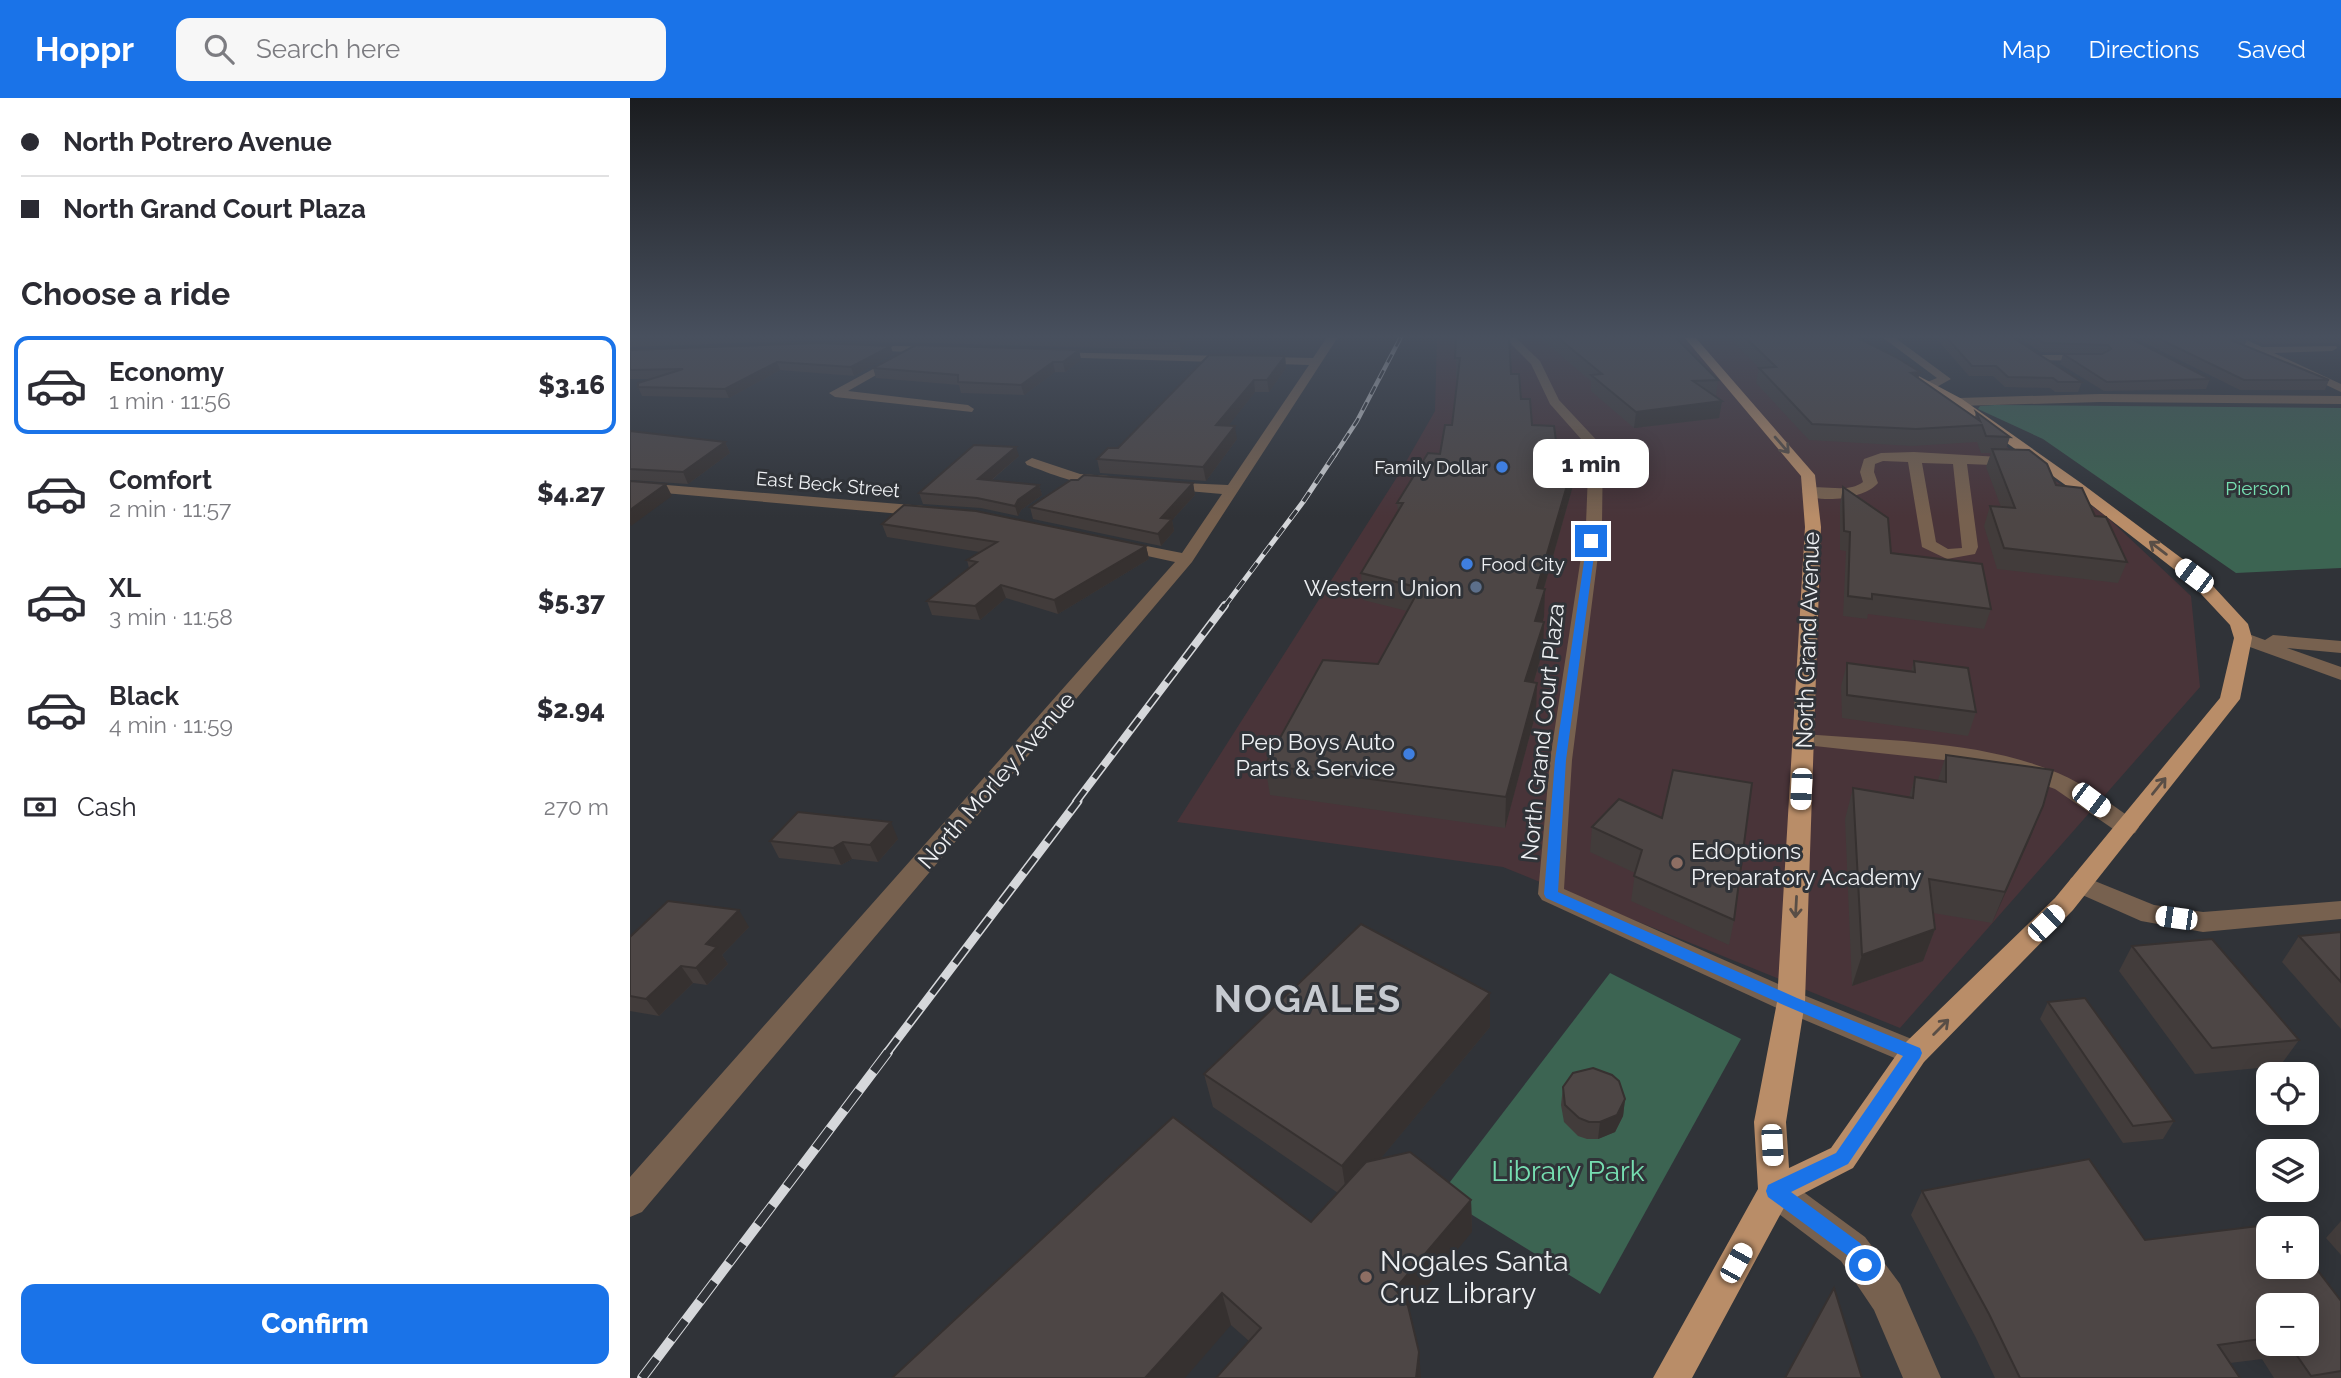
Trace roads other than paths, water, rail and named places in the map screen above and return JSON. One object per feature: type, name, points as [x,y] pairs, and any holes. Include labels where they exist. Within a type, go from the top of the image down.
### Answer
[{"type":"main road","name":"North Grand Avenue","points":[[1741,397],[1808,475],[1813,527],[1791,1002],[1770,1122],[1775,1191]]},
{"type":"main road","points":[[1672,1378],[1775,1191],[1842,1158],[1914,1053],[2064,904],[2230,699],[2243,638],[2239,624],[2194,576],[2043,463],[1949,397]]},
{"type":"street","points":[[864,397],[968,410]]},
{"type":"street","name":"North Morley Avenue","points":[[630,1201],[1186,559],[1295,397]]},
{"type":"street","name":"North Grand Court Plaza","points":[[1552,397],[1596,447],[1594,524],[1561,760],[1551,894],[1791,1002],[1914,1053]]},
{"type":"street","points":[[2234,397],[2242,401]]},
{"type":"street","points":[[1958,402],[2100,398],[2341,400]]},
{"type":"street","points":[[1914,456],[1928,544],[1941,552],[1957,555],[1969,551],[1970,547],[1959,459]]},
{"type":"street","points":[[1809,492],[1854,493],[1865,490],[1871,483],[1867,472],[1869,463],[1874,459],[1914,456],[2043,463]]},
{"type":"street","points":[[1032,462],[1078,478],[1130,482]]},
{"type":"street","points":[[1058,493],[1078,478]]},
{"type":"street","points":[[1156,484],[1233,490]]},
{"type":"street","name":"East Beck Street","points":[[630,486],[944,513]]},
{"type":"street","points":[[1107,542],[1186,559]]},
{"type":"street","points":[[2243,638],[2341,648]]},
{"type":"street","points":[[2243,638],[2341,674]]},
{"type":"street","points":[[1803,740],[1981,759],[2042,775],[2091,800],[2127,827]]},
{"type":"street","points":[[2080,884],[2150,914],[2203,922],[2341,910]]},
{"type":"street","points":[[1775,1191],[1853,1249],[1888,1297],[1922,1378]]},
{"type":"railway","points":[[1334,456],[1370,397]]},
{"type":"railway","points":[[1224,607],[1303,502],[1335,454]]},
{"type":"railway","points":[[1076,802],[1225,605]]},
{"type":"railway","points":[[886,1054],[1078,801]]},
{"type":"railway","points":[[642,1378],[888,1052]]},
{"type":"place","name":"Family Dollar","points":[[1502,467]]},
{"type":"place","name":"Food City","points":[[1467,564]]},
{"type":"place","name":"Western Union","points":[[1476,587]]},
{"type":"place","name":"Pep Boys Auto Parts & Service","points":[[1409,754]]},
{"type":"place","name":"EdOptions Preparatory Academy","points":[[1677,863]]},
{"type":"place","name":"Nogales Santa Cruz Library","points":[[1366,1277]]},
{"type":"district","name":"NOGALES","points":[[1308,999]]},
{"type":"park label","name":"Pierson","points":[[2258,488]]},
{"type":"park label","name":"Library Park","points":[[1568,1171]]}]
